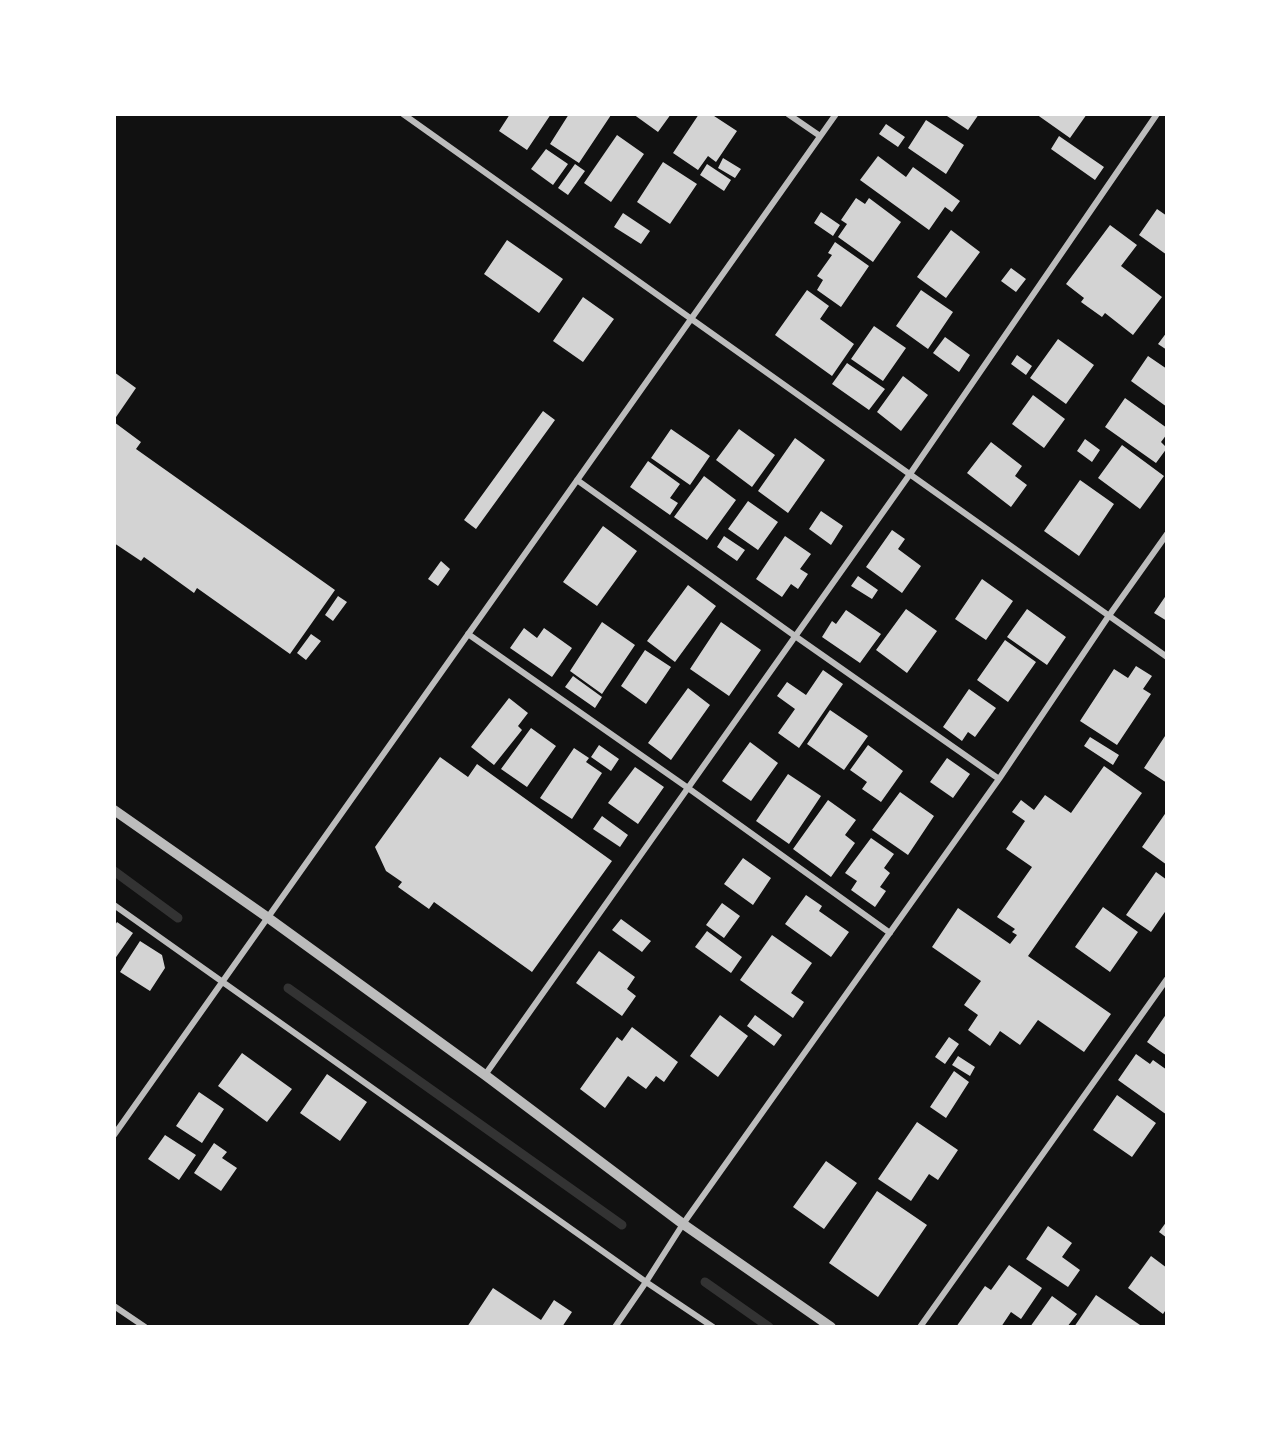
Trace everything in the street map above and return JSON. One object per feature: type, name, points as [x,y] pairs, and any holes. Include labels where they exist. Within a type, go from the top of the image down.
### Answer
[{"type":"street","points":[[403,114],[1167,657]]},
{"type":"street","points":[[788,114],[820,136]]},
{"type":"street","points":[[114,1135],[836,114]]},
{"type":"street","points":[[485,1075],[909,474],[1157,114]]},
{"type":"street","points":[[577,480],[999,779]]},
{"type":"street","points":[[615,1327],[683,1224],[999,779],[1108,616],[1167,534]]},
{"type":"street","points":[[468,634],[890,933]]},
{"type":"street","points":[[114,810],[267,917],[485,1075],[683,1224],[831,1327]]},
{"type":"street","points":[[114,904],[646,1282],[713,1327]]},
{"type":"street","points":[[921,1327],[1167,980]]},
{"type":"street","points":[[114,1306],[144,1327]]},
{"type":"building","points":[[510,114],[551,114],[527,150],[499,131]]},
{"type":"building","points":[[569,114],[611,115],[579,163],[550,144]]},
{"type":"building","points":[[633,114],[671,114],[658,132]]},
{"type":"building","points":[[699,114],[711,114],[737,131],[716,162],[708,156],[698,170],[673,153]]},
{"type":"building","points":[[944,114],[979,114],[968,130]]},
{"type":"building","points":[[1036,114],[1087,114],[1070,138]]},
{"type":"building","points":[[926,120],[964,145],[946,174],[908,148]]},
{"type":"building","points":[[886,124],[905,137],[898,147],[879,134]]},
{"type":"building","points":[[617,135],[644,154],[611,202],[584,183]]},
{"type":"building","points":[[1059,136],[1104,167],[1095,180],[1051,149]]},
{"type":"building","points":[[546,149],[568,164],[553,185],[531,169]]},
{"type":"building","points":[[878,156],[906,177],[913,167],[960,201],[952,212],[945,207],[929,230],[860,180]]},
{"type":"building","points":[[723,158],[741,169],[735,178],[718,168]]},
{"type":"building","points":[[663,162],[697,184],[670,224],[637,202]]},
{"type":"building","points":[[575,164],[585,171],[568,195],[558,188]]},
{"type":"building","points":[[707,164],[731,180],[724,191],[700,175]]},
{"type":"building","points":[[856,198],[865,204],[869,198],[901,222],[873,262],[838,237],[847,224],[841,220]]},
{"type":"building","points":[[1157,209],[1167,216],[1167,255],[1139,235]]},
{"type":"building","points":[[821,212],[840,225],[833,236],[814,223]]},
{"type":"building","points":[[623,213],[650,231],[641,244],[614,227]]},
{"type":"building","points":[[1110,225],[1137,245],[1121,266],[1162,297],[1133,335],[1105,313],[1102,317],[1081,302],[1084,298],[1066,284]]},
{"type":"building","points":[[951,230],[980,252],[946,298],[917,277]]},
{"type":"building","points":[[507,240],[563,279],[539,313],[484,274]]},
{"type":"building","points":[[835,242],[869,266],[841,307],[817,290],[823,280],[817,276],[832,255],[828,253]]},
{"type":"building","points":[[1011,268],[1026,279],[1016,292],[1001,281]]},
{"type":"building","points":[[807,290],[829,306],[820,319],[854,344],[832,376],[775,335]]},
{"type":"building","points":[[921,290],[953,312],[928,349],[896,326]]},
{"type":"building","points":[[583,297],[614,319],[583,362],[553,341]]},
{"type":"building","points":[[874,326],[906,348],[883,381],[851,359]]},
{"type":"building","points":[[1167,332],[1167,350],[1158,344]]},
{"type":"building","points":[[945,337],[970,355],[959,372],[933,353]]},
{"type":"building","points":[[1058,339],[1094,365],[1066,404],[1030,378]]},
{"type":"building","points":[[1017,355],[1032,366],[1026,375],[1011,364]]},
{"type":"building","points":[[1148,356],[1167,369],[1167,407],[1131,381]]},
{"type":"building","points":[[847,363],[885,389],[869,410],[832,384]]},
{"type":"building","points":[[114,372],[136,388],[114,420]]},
{"type":"building","points":[[903,376],[928,395],[901,431],[877,412]]},
{"type":"building","points":[[1033,395],[1065,419],[1044,448],[1012,424]]},
{"type":"building","points":[[1125,398],[1167,428],[1167,434],[1161,442],[1167,448],[1156,463],[1105,427]]},
{"type":"building","points":[[543,411],[555,420],[476,529],[464,520]]},
{"type":"building","points":[[114,422],[141,442],[136,449],[335,590],[290,654],[197,588],[194,593],[144,557],[141,561],[114,543]]},
{"type":"building","points":[[671,429],[710,456],[690,485],[651,458]]},
{"type":"building","points":[[739,429],[775,455],[752,487],[716,460]]},
{"type":"building","points":[[795,438],[825,460],[788,513],[758,491]]},
{"type":"building","points":[[1085,439],[1100,450],[1092,462],[1077,451]]},
{"type":"building","points":[[991,442],[1022,466],[1015,476],[1027,485],[1011,507],[967,473]]},
{"type":"building","points":[[1122,445],[1164,476],[1140,509],[1098,478]]},
{"type":"building","points":[[648,461],[680,484],[670,498],[678,503],[670,515],[630,487]]},
{"type":"building","points":[[704,476],[736,500],[707,540],[674,517]]},
{"type":"building","points":[[1080,480],[1114,504],[1079,556],[1044,531]]},
{"type":"building","points":[[748,501],[778,522],[758,550],[728,529]]},
{"type":"building","points":[[821,511],[843,526],[831,545],[809,529]]},
{"type":"building","points":[[603,526],[637,551],[597,606],[563,582]]},
{"type":"building","points":[[892,530],[905,539],[898,549],[921,566],[902,593],[866,567]]},
{"type":"building","points":[[724,536],[745,550],[737,561],[717,547]]},
{"type":"building","points":[[785,536],[811,554],[800,569],[808,574],[798,589],[791,584],[782,597],[756,579]]},
{"type":"building","points":[[441,561],[450,569],[438,586],[428,579]]},
{"type":"building","points":[[858,576],[878,590],[872,599],[851,586]]},
{"type":"building","points":[[982,579],[1013,601],[986,640],[955,619]]},
{"type":"building","points":[[688,585],[716,606],[675,662],[647,641]]},
{"type":"building","points":[[1167,594],[1167,621],[1154,613]]},
{"type":"building","points":[[338,596],[347,602],[333,621],[325,615]]},
{"type":"building","points":[[906,609],[937,631],[907,673],[876,650]]},
{"type":"building","points":[[1027,609],[1066,637],[1047,665],[1007,637]]},
{"type":"building","points":[[846,610],[881,634],[860,663],[822,637],[832,621],[836,624]]},
{"type":"building","points":[[602,622],[635,645],[602,694],[570,671]]},
{"type":"building","points":[[721,622],[761,650],[729,696],[690,669]]},
{"type":"building","points":[[524,628],[537,638],[544,628],[572,648],[552,677],[510,648]]},
{"type":"building","points":[[311,634],[321,641],[306,660],[297,653]]},
{"type":"building","points":[[1005,640],[1036,662],[1008,702],[977,680]]},
{"type":"building","points":[[645,650],[671,667],[646,704],[621,686]]},
{"type":"building","points":[[1136,666],[1152,676],[1143,689],[1151,694],[1117,745],[1080,721],[1114,669],[1128,678]]},
{"type":"building","points":[[823,670],[843,684],[799,748],[778,733],[795,709],[777,696],[787,682],[806,695]]},
{"type":"building","points":[[573,676],[602,697],[595,708],[565,687]]},
{"type":"building","points":[[688,688],[710,705],[671,760],[648,743]]},
{"type":"building","points":[[969,689],[996,708],[975,737],[968,732],[962,741],[943,727]]},
{"type":"building","points":[[509,698],[528,713],[518,726],[522,730],[494,765],[471,747]]},
{"type":"building","points":[[830,710],[868,736],[844,770],[807,744]]},
{"type":"building","points":[[531,728],[556,746],[527,787],[501,769]]},
{"type":"building","points":[[1167,733],[1167,783],[1144,768]]},
{"type":"building","points":[[1090,737],[1119,755],[1113,765],[1084,746]]},
{"type":"building","points":[[750,742],[778,763],[751,801],[722,781]]},
{"type":"building","points":[[599,745],[619,759],[611,771],[591,757]]},
{"type":"building","points":[[868,745],[903,771],[881,802],[862,789],[867,782],[850,770]]},
{"type":"building","points":[[574,748],[589,758],[586,762],[602,773],[572,819],[540,798]]},
{"type":"building","points":[[440,757],[468,777],[477,764],[612,861],[532,972],[434,902],[429,909],[398,887],[402,882],[386,871],[375,847]]},
{"type":"building","points":[[947,758],[970,774],[953,798],[930,782]]},
{"type":"building","points":[[1104,766],[1142,793],[1028,956],[1111,1014],[1084,1052],[1038,1020],[1020,1045],[1000,1031],[990,1046],[968,1030],[978,1015],[964,1005],[981,981],[932,947],[958,908],[1010,944],[1017,935],[1012,932],[1015,929],[997,917],[1032,867],[1006,849],[1025,821],[1012,812],[1021,800],[1034,810],[1045,795],[1071,813]]},
{"type":"building","points":[[635,767],[664,787],[638,824],[608,803]]},
{"type":"building","points":[[788,774],[821,796],[789,844],[756,821]]},
{"type":"building","points":[[900,792],[934,816],[908,855],[872,830]]},
{"type":"building","points":[[828,800],[856,820],[845,835],[855,843],[831,877],[793,849]]},
{"type":"building","points":[[1167,811],[1167,865],[1142,847]]},
{"type":"building","points":[[602,816],[628,835],[620,847],[593,829]]},
{"type":"building","points":[[871,838],[894,854],[884,868],[890,873],[880,887],[886,891],[875,907],[851,890],[857,881],[845,873]]},
{"type":"building","points":[[743,858],[771,878],[753,905],[724,884]]},
{"type":"building","points":[[1156,872],[1167,880],[1167,909],[1151,932],[1126,915]]},
{"type":"building","points":[[806,895],[822,906],[819,911],[849,932],[831,957],[785,924]]},
{"type":"building","points":[[722,903],[740,916],[724,938],[706,925]]},
{"type":"building","points":[[1103,907],[1138,932],[1110,972],[1075,947]]},
{"type":"building","points":[[621,919],[651,941],[642,952],[612,930]]},
{"type":"building","points":[[117,922],[133,933],[114,960],[114,927]]},
{"type":"building","points":[[707,931],[742,957],[731,973],[695,947]]},
{"type":"building","points":[[772,935],[812,963],[791,993],[804,1002],[793,1018],[740,980]]},
{"type":"building","points":[[140,941],[162,955],[165,968],[150,991],[120,972]]},
{"type":"building","points":[[599,951],[635,977],[627,989],[636,996],[622,1016],[576,983]]},
{"type":"building","points":[[1167,1013],[1167,1056],[1147,1042]]},
{"type":"building","points":[[720,1015],[748,1036],[718,1077],[690,1056]]},
{"type":"building","points":[[755,1015],[782,1035],[774,1046],[747,1026]]},
{"type":"building","points":[[632,1027],[678,1062],[664,1082],[656,1076],[646,1089],[628,1076],[605,1108],[580,1089],[617,1037],[622,1041]]},
{"type":"building","points":[[949,1037],[959,1044],[945,1064],[935,1057]]},
{"type":"building","points":[[242,1053],[292,1089],[267,1122],[218,1086]]},
{"type":"building","points":[[1136,1054],[1150,1064],[1153,1060],[1167,1070],[1167,1115],[1118,1080]]},
{"type":"building","points":[[958,1056],[975,1067],[970,1076],[952,1065]]},
{"type":"building","points":[[954,1071],[969,1082],[946,1118],[930,1107]]},
{"type":"building","points":[[327,1074],[367,1102],[340,1141],[300,1113]]},
{"type":"building","points":[[199,1092],[224,1109],[202,1143],[176,1126]]},
{"type":"building","points":[[1117,1095],[1156,1123],[1132,1157],[1093,1130]]},
{"type":"building","points":[[917,1122],[958,1150],[938,1180],[929,1174],[911,1201],[878,1179]]},
{"type":"building","points":[[165,1135],[196,1155],[179,1180],[148,1159]]},
{"type":"building","points":[[214,1143],[227,1152],[222,1158],[237,1168],[221,1191],[194,1173]]},
{"type":"building","points":[[826,1161],[857,1183],[824,1229],[793,1207]]},
{"type":"building","points":[[877,1191],[927,1225],[878,1297],[829,1263]]},
{"type":"building","points":[[1167,1221],[1167,1238],[1159,1232]]},
{"type":"building","points":[[1048,1226],[1072,1243],[1062,1257],[1080,1270],[1068,1287],[1026,1259]]},
{"type":"building","points":[[1151,1256],[1167,1268],[1167,1308],[1163,1314],[1128,1288]]},
{"type":"building","points":[[1009,1265],[1042,1288],[1021,1319],[1011,1312],[1001,1327],[956,1327],[985,1286],[991,1290]]},
{"type":"building","points":[[493,1288],[541,1320],[554,1300],[572,1312],[562,1327],[467,1327]]},
{"type":"building","points":[[1096,1295],[1143,1327],[1074,1327]]},
{"type":"building","points":[[1052,1296],[1077,1314],[1067,1327],[1030,1327]]},
{"type":"waterway","points":[[114,871],[178,918]]},
{"type":"waterway","points":[[288,988],[622,1225]]},
{"type":"waterway","points":[[705,1282],[769,1327]]}]
